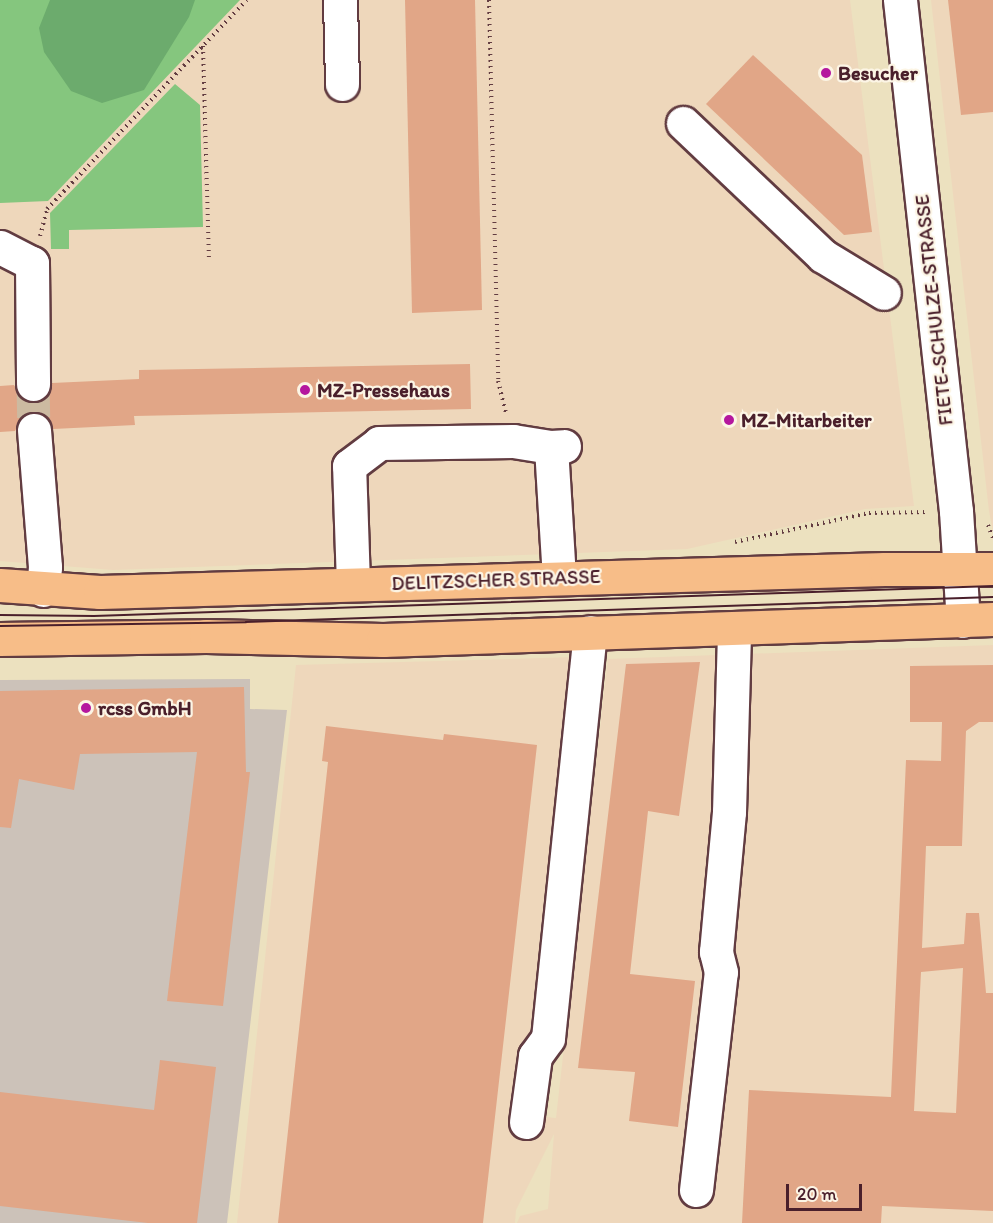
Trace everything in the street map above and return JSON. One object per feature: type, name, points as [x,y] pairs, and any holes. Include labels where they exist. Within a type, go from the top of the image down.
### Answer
[{"type":"main road","name":"DELITZSCHER STRASSE","points":[[0,585],[44,590],[100,592],[559,578],[993,569]]},
{"type":"main road","points":[[0,639],[206,636],[383,640],[978,620]]},
{"type":"street","points":[[340,0],[342,84]]},
{"type":"street","name":"FIETE-SCHULZE-STRASSE","points":[[900,0],[956,511],[960,569],[978,620]]},
{"type":"street","points":[[683,123],[824,256],[884,293]]},
{"type":"street","points":[[0,247],[32,263],[33,384]]},
{"type":"street","points":[[34,430],[45,567],[44,590]]},
{"type":"street","points":[[353,584],[349,466],[379,443],[513,441],[558,446],[559,578]]},
{"type":"street","points":[[696,1190],[721,972],[717,952],[729,812],[734,628]]},
{"type":"street","points":[[526,1122],[535,1056],[548,1038],[590,632]]},
{"type":"path","points":[[32,263],[47,209],[247,0]]},
{"type":"path","points":[[489,0],[498,381],[513,441]]},
{"type":"path","points":[[203,46],[209,258]]},
{"type":"path","points":[[732,543],[869,513],[956,511],[986,512],[993,538]]},
{"type":"shaded area","points":[[0,0],[850,0],[914,506],[865,509],[687,549],[113,570],[0,561]]},
{"type":"shaded area","points":[[931,0],[993,0],[993,532],[989,511]]},
{"type":"shaded area","points":[[993,645],[993,1223],[517,1223],[520,1216],[548,1209],[554,1134],[516,1210],[515,1223],[237,1223],[296,665],[576,657],[524,1115],[556,1118],[608,659]]},
{"type":"shaded area","points":[[250,679],[250,709],[287,710],[227,1223],[0,1223],[0,680]]},
{"type":"green space","points":[[0,0],[240,0],[48,201],[0,203]]},
{"type":"green space","points":[[50,0],[195,0],[189,17],[144,90],[102,103],[71,91],[44,52],[39,28]]},
{"type":"green space","points":[[175,84],[200,105],[203,227],[69,230],[69,249],[51,249],[50,213]]},
{"type":"building","points":[[405,0],[475,0],[482,310],[412,313]]},
{"type":"building","points":[[948,0],[993,0],[993,112],[961,115]]},
{"type":"building","points":[[753,55],[862,155],[872,232],[844,235],[706,104]]},
{"type":"building","name":"MZ-Pressehaus","points":[[470,364],[471,409],[134,416],[135,425],[53,429],[49,419],[33,411],[23,415],[15,431],[0,432],[0,386],[14,385],[23,400],[34,403],[49,394],[52,383],[139,379],[139,370]]},
{"type":"building","points":[[700,662],[679,816],[648,811],[630,974],[695,981],[678,1127],[629,1121],[635,1072],[578,1068],[626,664]]},
{"type":"building","points":[[993,665],[993,722],[979,722],[966,731],[962,846],[926,846],[922,948],[964,944],[966,913],[979,913],[986,993],[993,993],[993,1211],[882,1206],[881,1223],[742,1223],[749,1090],[891,1097],[906,760],[941,761],[942,722],[910,722],[910,666]],"holes":[[[963,968],[956,1113],[914,1111],[921,972]]]},
{"type":"building","points":[[244,687],[246,772],[250,772],[223,1006],[167,1001],[197,752],[80,754],[74,790],[19,779],[11,828],[0,827],[0,691]]},
{"type":"building","points":[[326,726],[443,740],[444,734],[537,745],[483,1223],[278,1223],[328,762],[322,761]]},
{"type":"building","points":[[160,1060],[216,1067],[197,1223],[148,1223],[0,1206],[0,1092],[154,1110]]},
{"type":"tunnel","points":[[33,384],[34,430]]},
{"type":"tram line","points":[[0,615],[94,616],[993,586]]},
{"type":"tram line","points":[[0,626],[246,622],[993,597]]},
{"type":"place","name":"Besucher","points":[[826,73]]},
{"type":"place","name":"MZ-Pressehaus","points":[[305,390]]},
{"type":"place","name":"MZ-Mitarbeiter","points":[[729,420]]},
{"type":"place","name":"rcss GmbH","points":[[86,708]]}]
